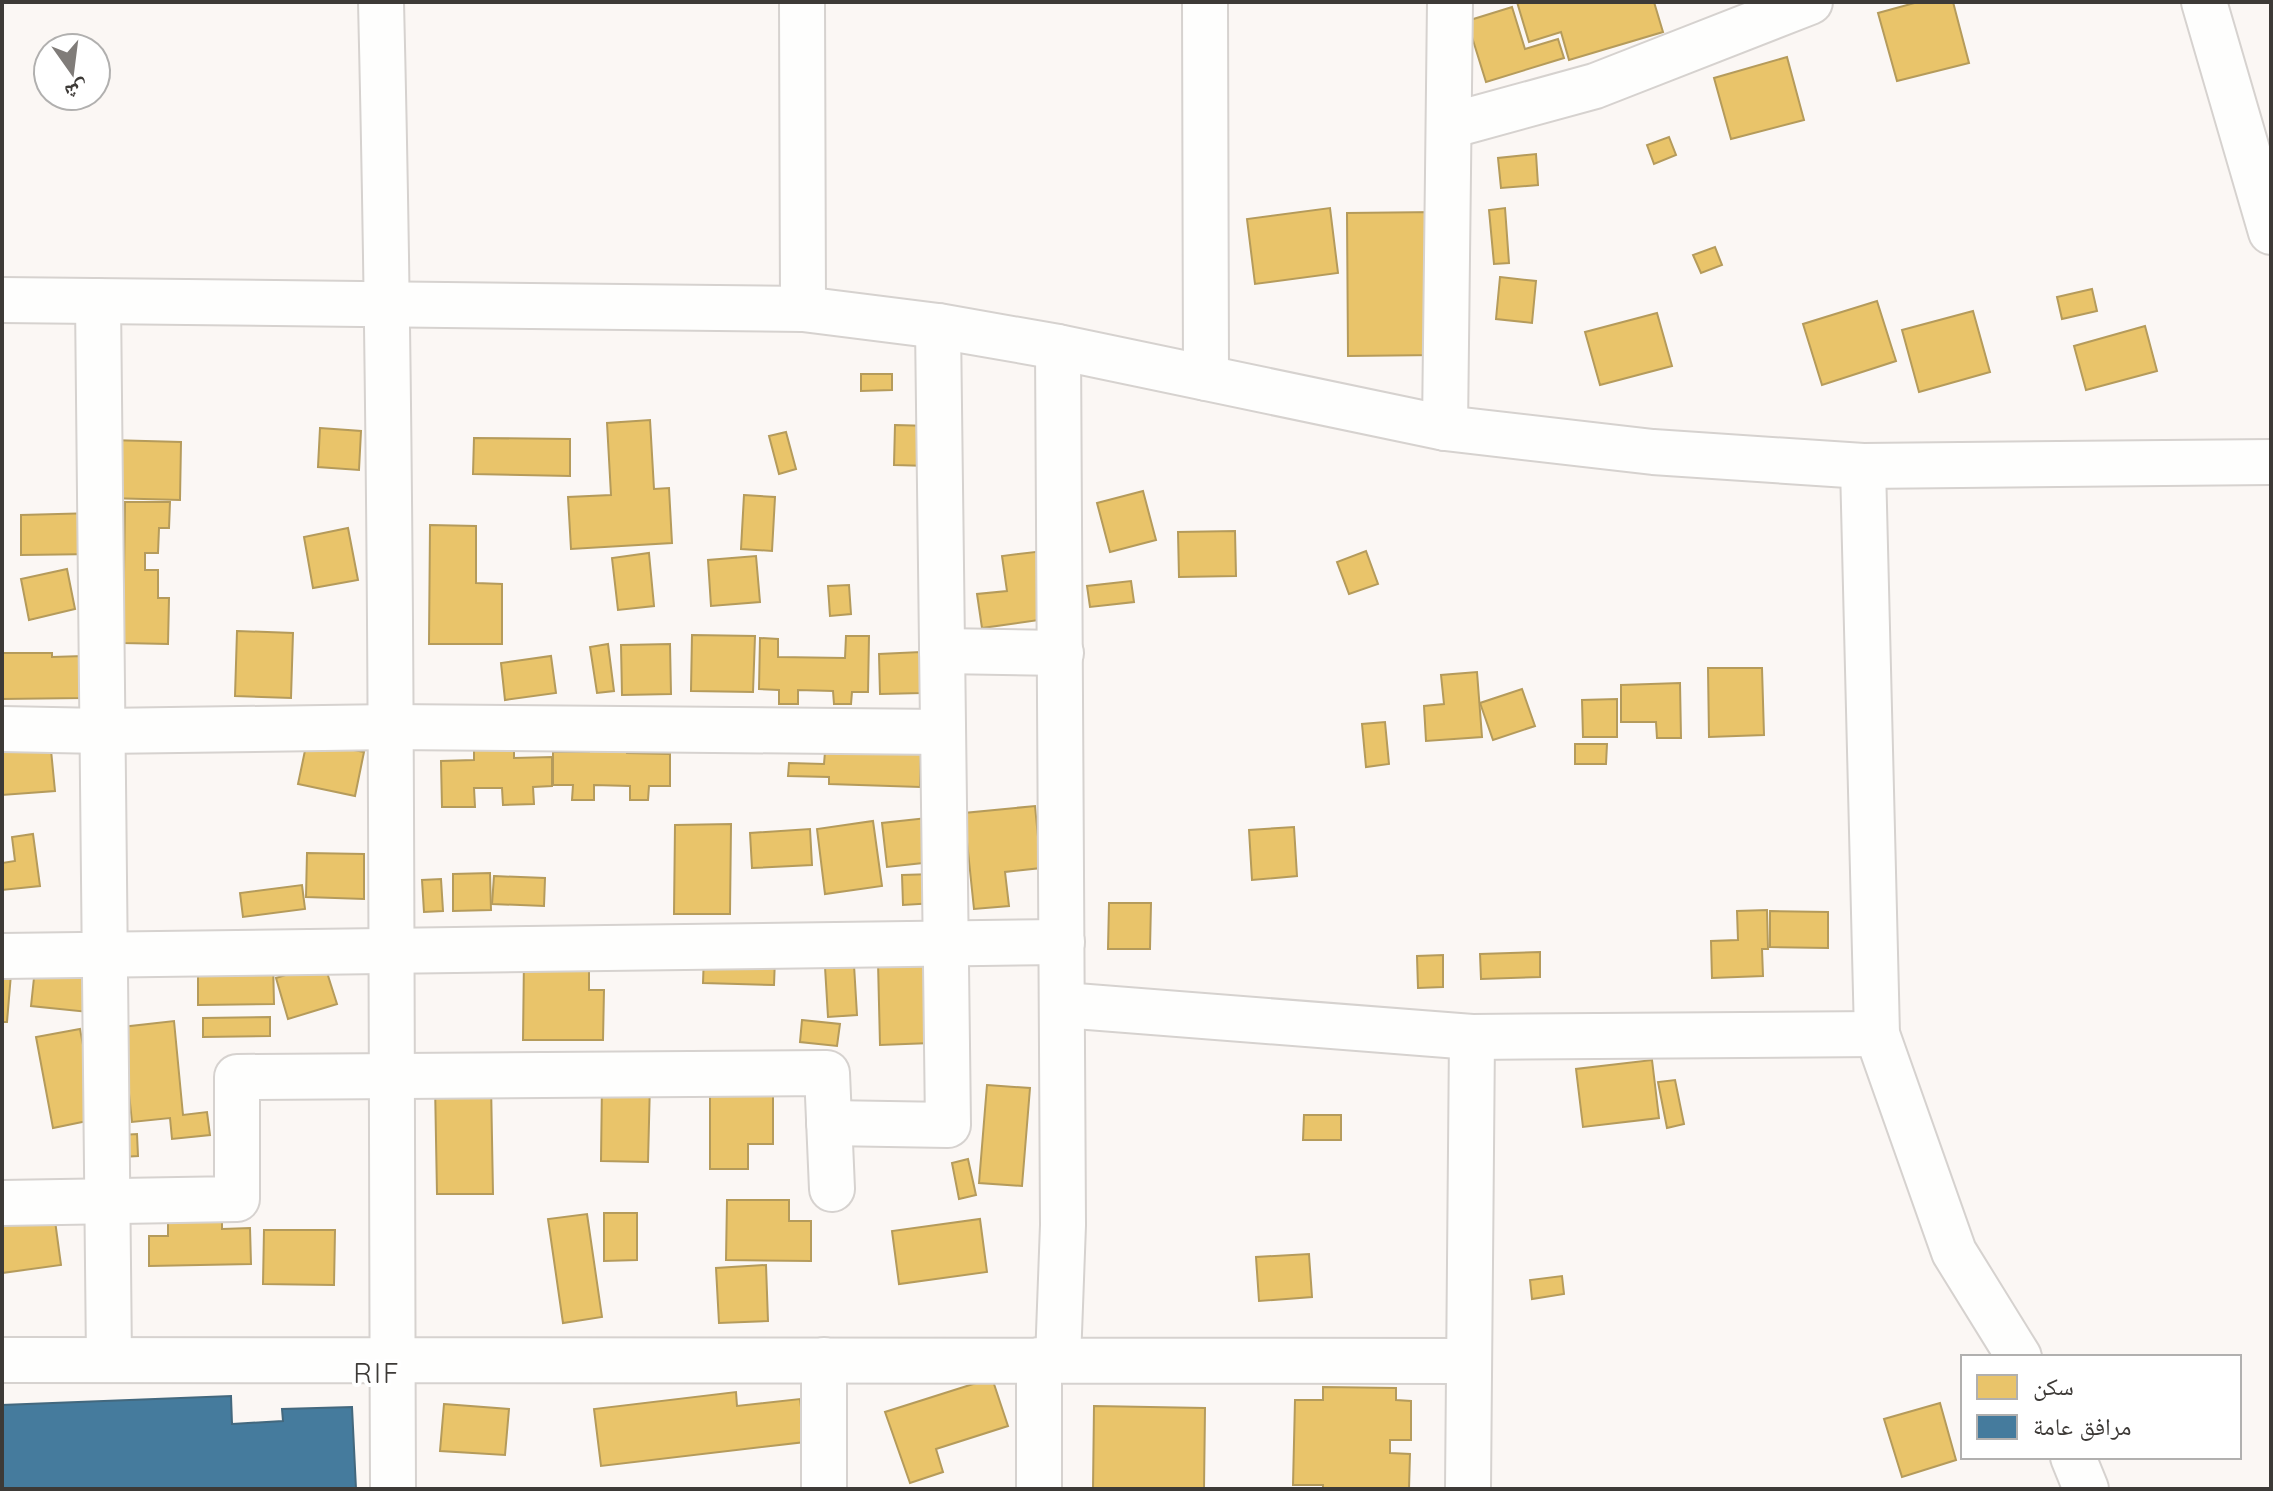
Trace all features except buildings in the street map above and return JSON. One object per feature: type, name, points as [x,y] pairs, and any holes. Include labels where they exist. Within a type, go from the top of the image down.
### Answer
[{"type":"street","points":[[381,2],[388,304],[392,727],[393,1489]]},
{"type":"street","points":[[802,2],[803,309]]},
{"type":"street","points":[[1205,2],[1206,378]]},
{"type":"street","points":[[1445,428],[1450,2]]},
{"type":"street","points":[[1449,126],[1595,86],[1810,2]]},
{"type":"street","points":[[2204,2],[2271,232]]},
{"type":"street","points":[[2,300],[803,309],[938,326],[1058,347],[1445,428],[1653,452],[1863,466],[2271,462]]},
{"type":"street","points":[[98,301],[109,1360]]},
{"type":"street","points":[[829,1123],[948,1125],[938,326]]},
{"type":"street","points":[[1039,1489],[1048,1360],[1063,1225],[1058,347]]},
{"type":"street","points":[[1863,466],[1877,1034],[1954,1252],[2018,1355]]},
{"type":"street","points":[[942,651],[1061,653]]},
{"type":"street","points":[[2,729],[102,731],[392,727],[943,732]]},
{"type":"street","points":[[2,956],[1062,942]]},
{"type":"street","points":[[1063,1005],[1472,1037],[1877,1034]]},
{"type":"street","points":[[1468,1489],[1472,1037]]},
{"type":"street","points":[[2,1203],[237,1199],[237,1077],[827,1073],[832,1189]]},
{"type":"street","points":[[2,1360],[1469,1361]]},
{"type":"street","points":[[824,1360],[824,1489]]},
{"type":"street","points":[[2074,1459],[2086,1489]]},
{"type":"district","name":"RIF","points":[[377,1373]]}]
